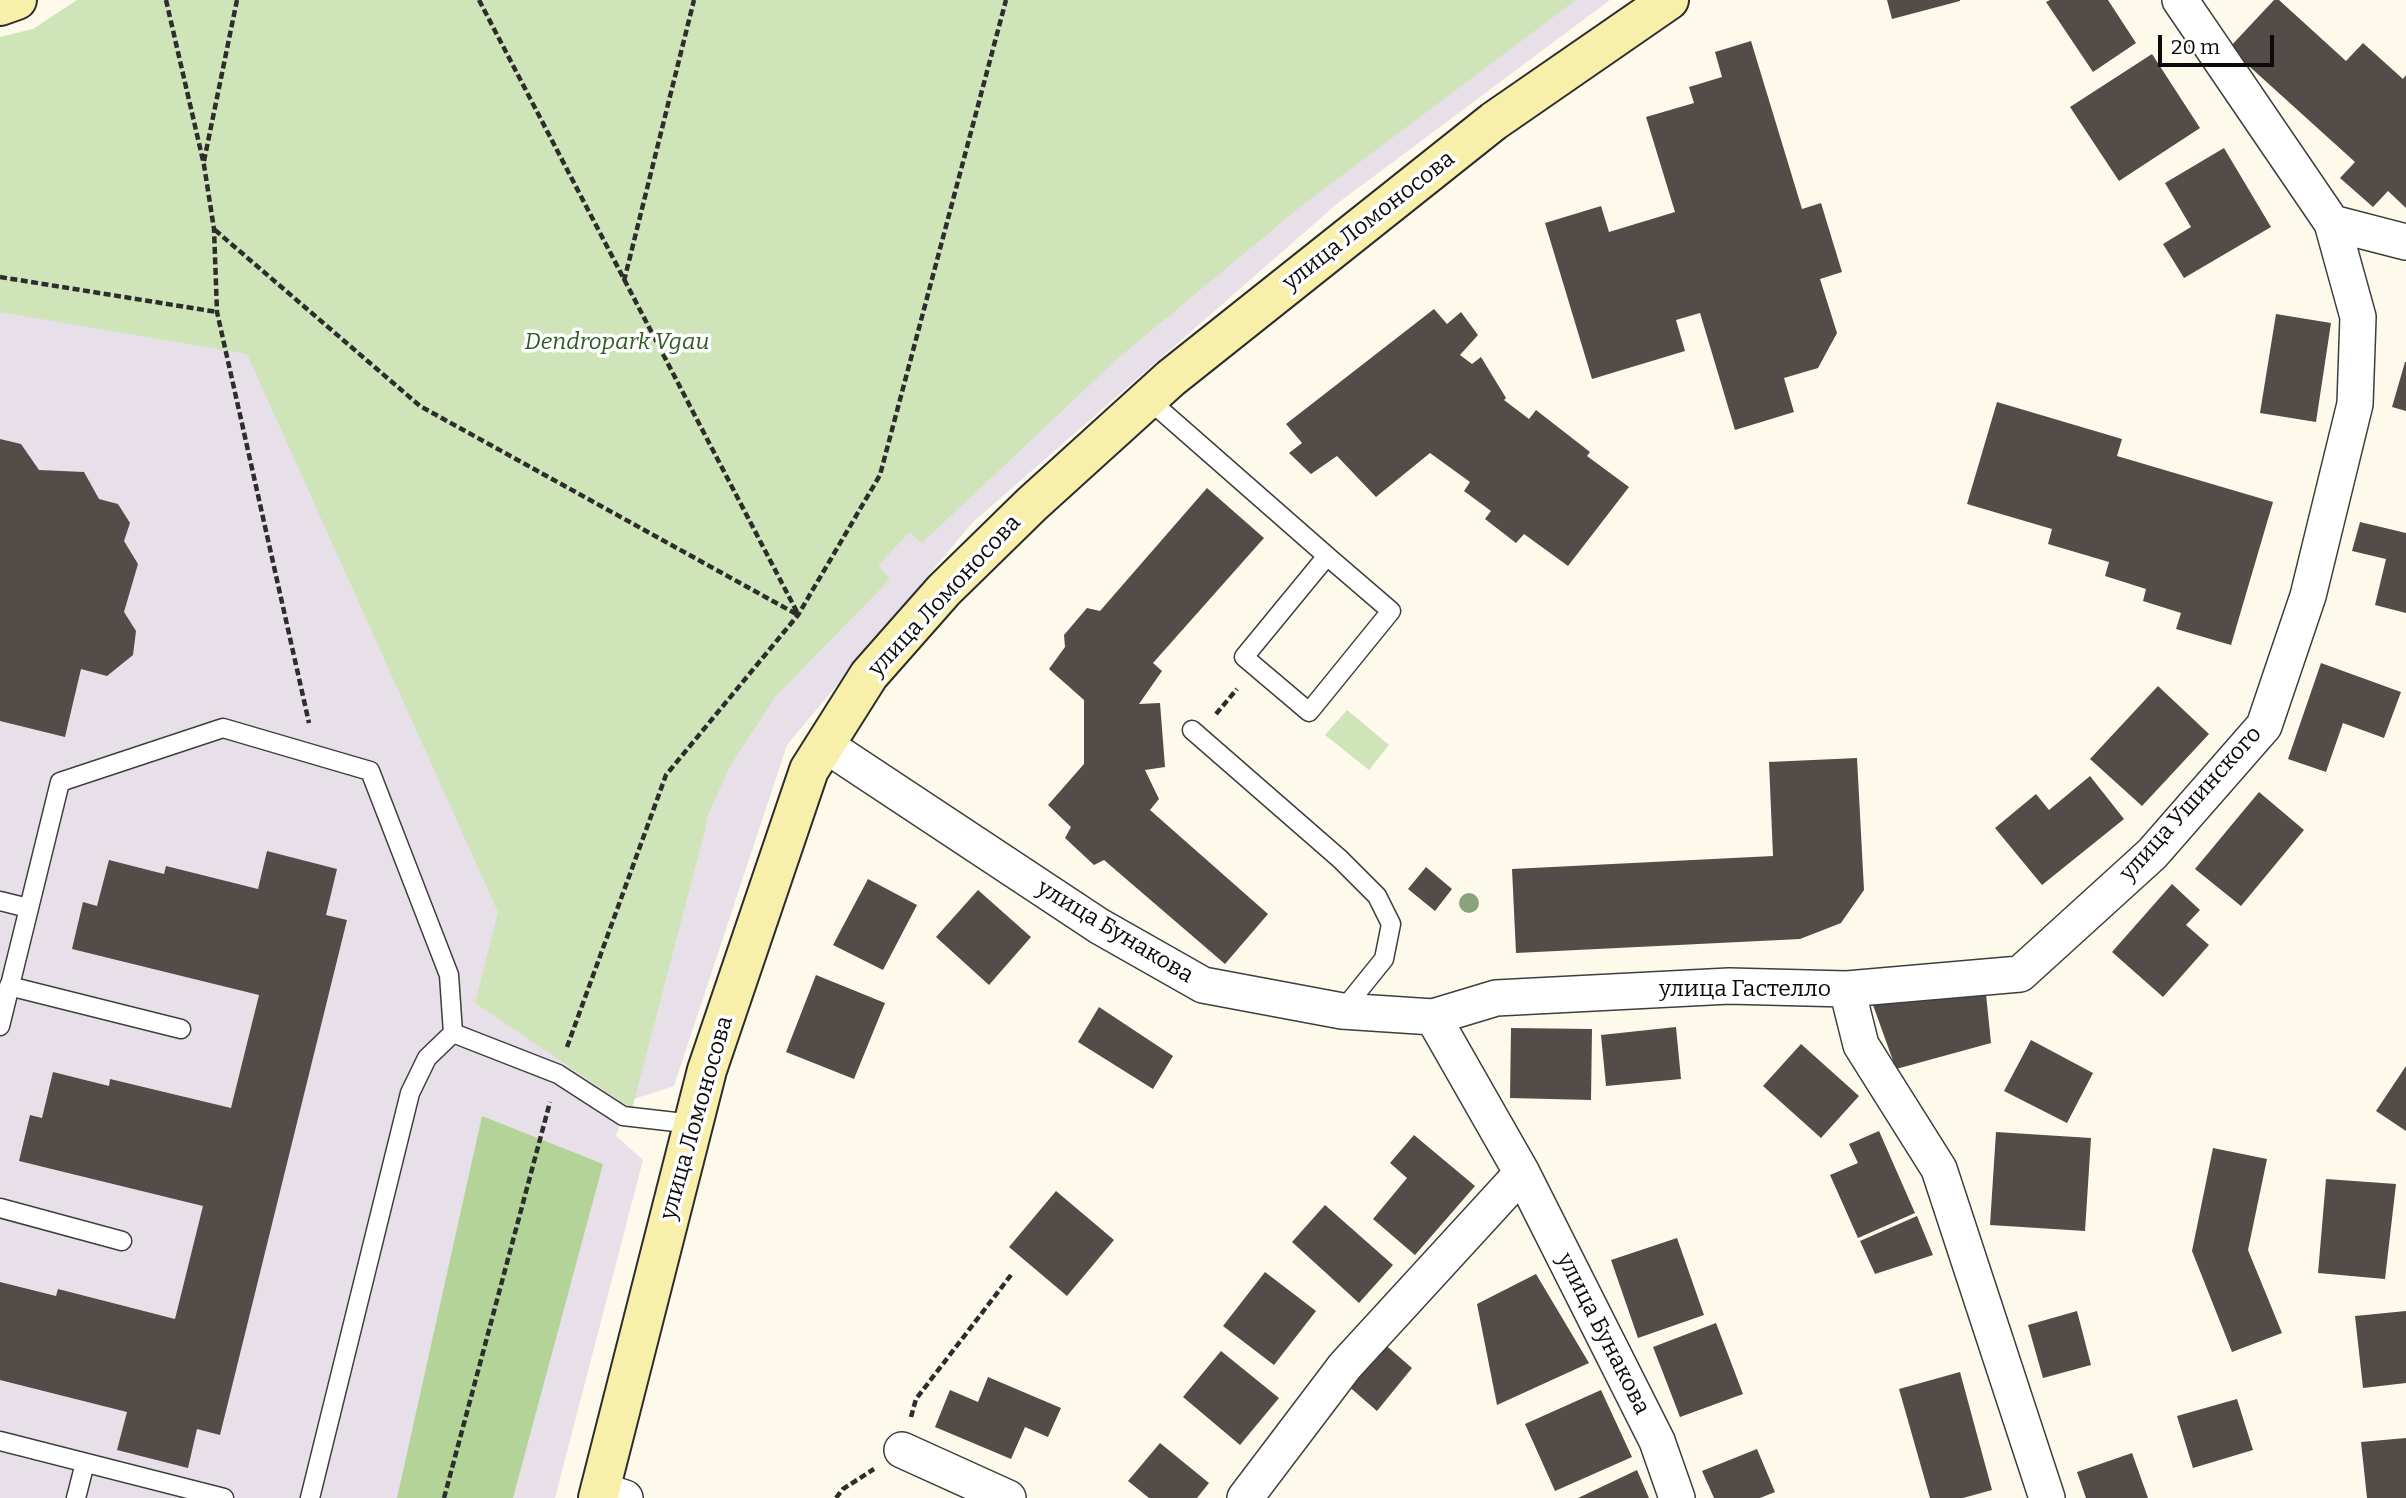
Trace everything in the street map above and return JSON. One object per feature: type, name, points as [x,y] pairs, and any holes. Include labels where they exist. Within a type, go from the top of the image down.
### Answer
[{"type":"main road","points":[[0,6],[17,0]]},
{"type":"main road","name":"улица Ломоносова","points":[[608,1495],[707,1070],[808,770],[869,675],[944,590],[1032,504],[1171,378],[1494,121],[1668,0]]},
{"type":"street","name":"улица Ушинского","points":[[1847,989],[2020,974],[2152,854],[2264,726],[2308,596],[2355,404],[2358,317],[2332,223],[2180,0]]},
{"type":"street","points":[[2332,223],[2406,242]]},
{"type":"street","name":"улица Бунакова","points":[[824,744],[1100,926],[1203,985],[1342,1011],[1433,1017],[1522,1173],[1657,1441],[1677,1498]]},
{"type":"street","name":"улица Гастелло","points":[[1433,1017],[1496,998],[1729,986],[1847,989],[1861,1045],[1939,1169],[2047,1498]]},
{"type":"street","points":[[1245,1498],[1345,1366],[1522,1173]]},
{"type":"street","points":[[902,1450],[1008,1498]]},
{"type":"lane","points":[[1149,398],[1391,611],[1309,712],[1244,657],[1327,556]]},
{"type":"lane","points":[[0,1026],[60,782],[223,728],[370,771],[449,975],[453,1032],[427,1058],[410,1093],[310,1498]]},
{"type":"lane","points":[[1195,732],[1340,859],[1377,896],[1391,924],[1384,959],[1342,1011]]},
{"type":"lane","points":[[0,901],[28,908]]},
{"type":"lane","points":[[9,986],[181,1030]]},
{"type":"lane","points":[[453,1032],[558,1074],[623,1116],[693,1124]]},
{"type":"lane","points":[[0,1208],[122,1241]]},
{"type":"lane","points":[[0,1441],[224,1498]]},
{"type":"lane","points":[[76,1498],[85,1463]]},
{"type":"path","points":[[166,0],[204,165],[214,229],[217,312],[316,755]]},
{"type":"path","points":[[204,165],[237,0]]},
{"type":"path","points":[[479,0],[798,615]]},
{"type":"path","points":[[624,282],[694,0]]},
{"type":"path","points":[[444,1498],[558,1074],[666,775],[798,615],[880,475],[1006,0]]},
{"type":"path","points":[[214,229],[420,406],[798,615]]},
{"type":"path","points":[[0,277],[217,312]]},
{"type":"path","points":[[1195,732],[1256,667]]},
{"type":"path","points":[[836,1498],[844,1489],[902,1450],[916,1399],[1011,1275]]},
{"type":"shaded area","points":[[189,0],[1610,0],[1338,203],[972,523],[787,745],[674,1086],[628,1101],[616,1136],[643,1160],[555,1498],[0,1498],[0,307]]},
{"type":"green space","name":"Dendropark Vgau","points":[[77,0],[1576,0],[1300,207],[1117,359],[922,543],[910,532],[878,565],[890,579],[775,697],[730,766],[707,817],[632,1109],[475,1003],[498,912],[247,354],[0,312],[0,37],[33,29]]},
{"type":"green space","points":[[1347,710],[1389,745],[1369,770],[1325,735]]},
{"type":"green space","points":[[482,1116],[603,1164],[513,1498],[397,1498]]},
{"type":"building","points":[[1887,0],[1960,0],[1960,1],[1892,19]]},
{"type":"building","points":[[2108,0],[2136,43],[2093,72],[2046,2]]},
{"type":"building","points":[[2274,0],[2279,0],[2346,61],[2363,43],[2403,79],[2406,75],[2406,208],[2388,191],[2373,207],[2340,178],[2355,162],[2229,48]]},
{"type":"building","points":[[1751,41],[1802,209],[1821,203],[1842,272],[1820,279],[1837,333],[1818,368],[1784,378],[1794,412],[1735,430],[1700,313],[1676,320],[1685,351],[1592,379],[1545,223],[1601,206],[1609,232],[1675,212],[1646,117],[1694,103],[1689,87],[1722,77],[1715,52]]},
{"type":"building","points":[[2152,54],[2200,128],[2119,181],[2070,107]]},
{"type":"building","points":[[2224,148],[2271,227],[2184,278],[2163,244],[2191,227],[2165,183]]},
{"type":"building","points":[[1434,309],[1447,324],[1461,312],[1478,335],[1460,355],[1472,364],[1481,357],[1506,398],[1504,400],[1529,419],[1536,410],[1590,452],[1587,456],[1629,487],[1568,566],[1524,534],[1516,543],[1485,519],[1491,511],[1464,491],[1470,482],[1430,453],[1376,497],[1337,456],[1311,474],[1289,453],[1302,443],[1286,424]]},
{"type":"building","points":[[2276,314],[2331,323],[2316,422],[2260,413]]},
{"type":"building","points":[[2406,362],[2406,411],[2392,407]]},
{"type":"building","points":[[1997,402],[2122,439],[2117,456],[2273,502],[2231,645],[2176,629],[2181,613],[2143,601],[2146,589],[2105,576],[2109,562],[2048,544],[2052,529],[1967,504]]},
{"type":"building","points":[[0,439],[21,444],[39,470],[84,472],[99,499],[118,504],[130,523],[124,541],[138,564],[124,612],[136,631],[133,655],[107,676],[81,669],[65,737],[0,721]]},
{"type":"building","points":[[1207,488],[1264,538],[1153,663],[1162,671],[1139,704],[1160,703],[1165,767],[1145,770],[1159,799],[1150,810],[1268,914],[1225,964],[1104,860],[1094,865],[1065,838],[1071,827],[1048,805],[1084,764],[1084,700],[1049,669],[1065,647],[1064,635],[1087,608],[1100,611]]},
{"type":"building","points":[[2360,522],[2406,533],[2406,613],[2375,605],[2386,559],[2352,551]]},
{"type":"building","points":[[2321,663],[2401,692],[2384,738],[2343,723],[2326,772],[2288,759]]},
{"type":"building","points":[[2158,686],[2209,734],[2142,806],[2090,759]]},
{"type":"building","points":[[1857,758],[1864,890],[1841,923],[1800,939],[1516,953],[1512,869],[1773,856],[1769,762]]},
{"type":"building","points":[[2090,776],[2124,819],[2042,885],[1995,828],[2036,794],[2049,810]]},
{"type":"building","points":[[2259,792],[2304,830],[2241,906],[2195,869]]},
{"type":"building","points":[[267,851],[337,869],[326,915],[347,920],[220,1435],[197,1429],[188,1468],[117,1450],[127,1412],[0,1380],[0,1282],[56,1296],[58,1289],[175,1319],[203,1206],[19,1161],[30,1115],[42,1118],[53,1072],[109,1086],[110,1079],[231,1108],[259,995],[72,949],[83,902],[97,906],[109,860],[164,874],[166,866],[258,889]]},
{"type":"building","points":[[1426,867],[1452,889],[1435,911],[1408,889]]},
{"type":"building","points":[[868,879],[917,905],[883,970],[833,945]]},
{"type":"building","points":[[2172,884],[2200,910],[2186,925],[2209,945],[2163,997],[2112,952]]},
{"type":"building","points":[[978,890],[1031,937],[989,985],[936,937]]},
{"type":"building","points":[[816,975],[885,1003],[854,1079],[786,1052]]},
{"type":"building","points":[[1986,994],[1991,1043],[1896,1069],[1873,1005]]},
{"type":"building","points":[[1099,1007],[1173,1056],[1153,1089],[1078,1042]]},
{"type":"building","points":[[1676,1027],[1681,1079],[1606,1086],[1601,1035]]},
{"type":"building","points":[[1511,1028],[1592,1029],[1591,1100],[1510,1098]]},
{"type":"building","points":[[2031,1040],[2093,1073],[2067,1123],[2004,1091]]},
{"type":"building","points":[[1801,1044],[1859,1096],[1821,1138],[1763,1086]]},
{"type":"building","points":[[2406,1066],[2406,1131],[2376,1111]]},
{"type":"building","points":[[1879,1131],[1915,1213],[1858,1238],[1830,1175],[1858,1163],[1849,1144]]},
{"type":"building","points":[[1996,1132],[2091,1138],[2085,1231],[1990,1225]]},
{"type":"building","points":[[1414,1135],[1475,1186],[1415,1255],[1373,1219],[1407,1178],[1390,1163]]},
{"type":"building","points":[[2213,1148],[2267,1159],[2248,1250],[2282,1333],[2232,1352],[2192,1251]]},
{"type":"building","points":[[2326,1179],[2396,1184],[2385,1279],[2318,1273]]},
{"type":"building","points":[[1056,1191],[1114,1240],[1067,1296],[1009,1247]]},
{"type":"building","points":[[1325,1205],[1393,1265],[1359,1303],[1292,1242]]},
{"type":"building","points":[[1917,1216],[1933,1255],[1875,1274],[1860,1241]]},
{"type":"building","points":[[1677,1238],[1704,1315],[1638,1338],[1611,1260]]},
{"type":"building","points":[[1265,1272],[1316,1311],[1274,1365],[1223,1326]]},
{"type":"building","points":[[1536,1274],[1589,1363],[1497,1405],[1477,1304]]},
{"type":"building","points":[[2077,1311],[2091,1365],[2043,1378],[2028,1325]]},
{"type":"building","points":[[2406,1311],[2406,1383],[2363,1388],[2355,1316]]},
{"type":"building","points":[[1716,1323],[1743,1394],[1680,1417],[1653,1347]]},
{"type":"building","points":[[1382,1342],[1412,1368],[1377,1411],[1346,1384]]},
{"type":"building","points":[[1221,1351],[1279,1398],[1240,1445],[1183,1397]]},
{"type":"building","points":[[1960,1372],[1992,1490],[1963,1498],[1930,1498],[1899,1389]]},
{"type":"building","points":[[988,1377],[1061,1408],[1048,1437],[1025,1427],[1011,1459],[935,1427],[950,1390],[978,1402]]},
{"type":"building","points":[[1601,1390],[1632,1457],[1555,1491],[1525,1424]]},
{"type":"building","points":[[2237,1399],[2253,1450],[2193,1468],[2177,1416]]},
{"type":"building","points":[[2406,1438],[2406,1498],[2367,1498],[2361,1442]]},
{"type":"building","points":[[1160,1443],[1209,1483],[1197,1498],[1149,1498],[1128,1481]]},
{"type":"building","points":[[1757,1449],[1775,1492],[1760,1498],[1714,1498],[1702,1471]]},
{"type":"building","points":[[2132,1453],[2148,1498],[2086,1498],[2077,1472]]},
{"type":"building","points":[[1637,1470],[1649,1498],[1578,1498]]}]
